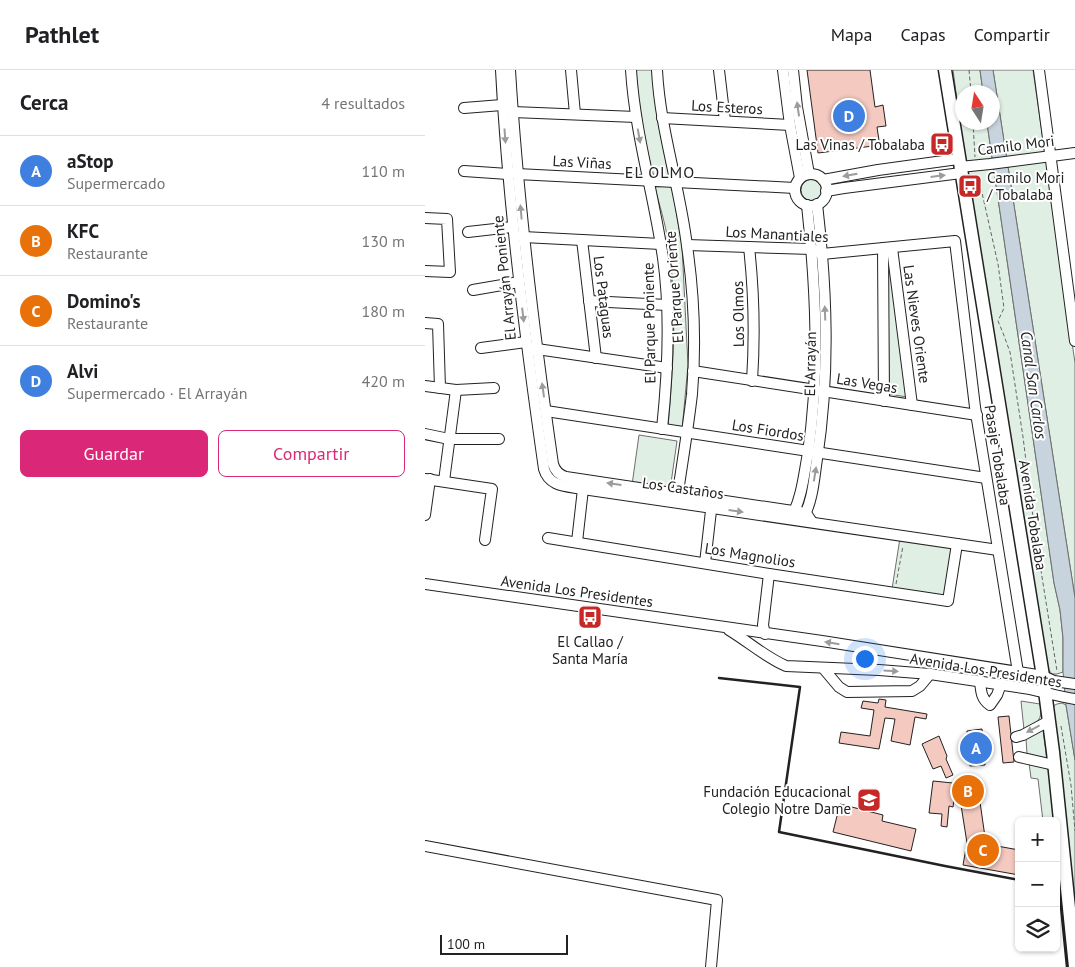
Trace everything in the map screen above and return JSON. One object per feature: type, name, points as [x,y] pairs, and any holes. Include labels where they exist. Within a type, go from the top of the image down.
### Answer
[{"type":"main road","name":"Avenida Tobalaba","points":[[945,70],[960,166],[1053,678],[1045,692],[1055,720],[1054,765],[1057,817]]},
{"type":"main road","name":"Avenida Tobalaba","points":[[1060,853],[1075,967]]},
{"type":"street","name":"El Arrayán Poniente","points":[[501,70],[503,105],[513,174],[523,237],[553,476],[545,474],[544,469],[526,342],[513,227],[513,174],[513,112],[510,70]]},
{"type":"street","points":[[571,70],[575,114]]},
{"type":"street","name":"El Parque Poniente","points":[[631,70],[636,117],[665,272],[667,368],[661,428]]},
{"type":"street","name":"El Parque Oriente","points":[[657,70],[662,118],[684,224],[693,312],[693,371],[678,498]]},
{"type":"street","points":[[719,70],[725,122]]},
{"type":"street","points":[[783,70],[790,125],[805,176]]},
{"type":"street","points":[[793,70],[805,176]]},
{"type":"street","points":[[1039,70],[1075,341]]},
{"type":"street","points":[[464,108],[503,105]]},
{"type":"street","points":[[513,112],[636,117]]},
{"type":"street","name":"Los Esteros","points":[[662,118],[790,125]]},
{"type":"street","name":"Camilo Mori","points":[[960,166],[1010,162],[1075,153]]},
{"type":"street","points":[[823,180],[903,167],[960,166]]},
{"type":"street","points":[[827,191],[905,180],[960,166]]},
{"type":"street","points":[[903,167],[905,180]]},
{"type":"street","name":"Las Viñas","points":[[464,171],[795,188]]},
{"type":"street","points":[[805,176],[819,176],[823,180],[827,191],[821,201],[812,205],[802,203],[798,199],[795,194],[796,184],[805,176]]},
{"type":"street","name":"El Arrayán","points":[[812,205],[812,249],[819,391]]},
{"type":"street","name":"El Arrayán","points":[[804,517],[811,495],[825,316],[822,254],[812,205]]},
{"type":"street","points":[[425,218],[447,219],[450,272],[425,271]]},
{"type":"street","points":[[468,232],[513,227]]},
{"type":"street","points":[[523,237],[661,244]]},
{"type":"street","name":"Los Pataguas","points":[[581,240],[596,358]]},
{"type":"street","name":"Los Manantiales","points":[[687,245],[812,249],[822,254],[955,241]]},
{"type":"street","name":"Pasaje Tobalaba","points":[[955,241],[986,478],[1018,672]]},
{"type":"street","name":"Los Olmos","points":[[749,247],[754,306],[752,380]]},
{"type":"street","points":[[884,401],[887,248]]},
{"type":"street","name":"Las Nieves Oriente","points":[[887,248],[912,405]]},
{"type":"street","points":[[473,290],[519,282]]},
{"type":"street","points":[[589,301],[667,305]]},
{"type":"street","points":[[425,323],[438,324],[440,388]]},
{"type":"street","points":[[481,348],[526,342]]},
{"type":"street","points":[[537,349],[667,368]]},
{"type":"street","name":"Las Vegas","points":[[693,371],[977,415]]},
{"type":"street","points":[[425,386],[456,390],[494,388]]},
{"type":"street","points":[[444,481],[456,390]]},
{"type":"street","name":"Los Fiordos","points":[[545,411],[986,478]]},
{"type":"street","points":[[425,434],[449,439],[499,439]]},
{"type":"street","name":"El Arrayán","points":[[792,515],[813,452]]},
{"type":"street","name":"Los Castaños","points":[[553,476],[559,485],[678,498]]},
{"type":"street","name":"Los Castaños","points":[[553,476],[678,498],[804,517],[812,522],[998,550]]},
{"type":"street","points":[[425,515],[427,479],[493,488],[485,540]]},
{"type":"street","points":[[577,542],[583,489]]},
{"type":"street","points":[[705,563],[712,503]]},
{"type":"street","name":"Los Magnolios","points":[[548,538],[948,601],[957,544]]},
{"type":"street","points":[[759,651],[759,640],[765,634],[763,625],[769,574]]},
{"type":"street","name":"Avenida Los Presidentes","points":[[425,584],[995,668],[1053,678],[1075,684]]},
{"type":"street","name":"Avenida Los Presidentes","points":[[724,627],[773,660],[786,666],[930,674],[1001,684],[1075,699]]},
{"type":"street","points":[[964,678],[969,674],[967,664]]},
{"type":"street","points":[[823,668],[839,687],[847,692],[912,691],[920,686],[930,674]]},
{"type":"street","points":[[995,668],[988,674],[981,693],[985,701],[990,705],[997,696],[1001,684]]},
{"type":"street","points":[[1016,737],[1055,720]]},
{"type":"street","points":[[1019,757],[1054,765]]},
{"type":"street","points":[[425,846],[717,900],[711,967]]},
{"type":"path","points":[[969,70],[970,85]]},
{"type":"path","points":[[973,130],[975,158]]},
{"type":"path","points":[[977,172],[997,264],[1004,308],[998,321],[1010,352],[1023,437],[1053,678]]},
{"type":"path","points":[[895,593],[905,536]]},
{"type":"path","points":[[1055,720],[1071,785],[1075,831]]},
{"type":"green space","points":[[636,70],[653,70],[657,117],[669,176],[654,177],[639,118]]},
{"type":"green space","points":[[953,70],[980,70],[982,85],[955,85]]},
{"type":"green space","points":[[993,70],[1033,70],[1075,363],[1075,598],[1000,115],[1000,85],[995,85]]},
{"type":"green space","points":[[961,130],[988,130],[1054,583],[1060,610],[1063,638],[1063,672],[1057,674],[1052,674],[1048,669],[975,233]]},
{"type":"green space","points":[[812,179],[820,182],[823,190],[820,198],[812,201],[804,198],[801,190],[804,182]]},
{"type":"green space","points":[[672,186],[682,246],[688,365],[682,430],[668,428],[673,359],[673,289],[667,236],[655,187]]},
{"type":"green space","points":[[888,253],[907,397],[889,394]]},
{"type":"green space","points":[[639,435],[677,441],[670,490],[632,485]]},
{"type":"green space","points":[[900,538],[952,546],[945,597],[892,589]]},
{"type":"green space","points":[[1021,701],[1040,704],[1041,710],[1040,718],[1036,723],[1024,730]]},
{"type":"green space","points":[[1062,703],[1066,705],[1075,760],[1075,936],[1053,706]]},
{"type":"green space","points":[[1043,728],[1047,760],[1027,754],[1026,739]]},
{"type":"green space","points":[[1029,763],[1047,768],[1049,771],[1055,817],[1043,817],[1038,779],[1031,778]]},
{"type":"water","points":[[980,70],[993,70],[995,85],[982,85]]},
{"type":"water","name":"Canal San Carlos","points":[[1000,115],[1075,598],[1075,760],[1066,705],[1060,610],[1054,583],[988,130],[1000,130]]},
{"type":"building","points":[[807,70],[870,70],[875,107],[883,105],[886,126],[877,127],[880,147],[874,148],[873,146],[818,153]]},
{"type":"building","points":[[879,699],[886,700],[885,707],[927,714],[926,719],[915,717],[910,745],[891,741],[895,719],[885,718],[879,749],[839,743],[841,732],[870,736],[874,710],[861,708],[863,701],[878,703]]},
{"type":"building","points":[[1009,716],[1014,762],[1003,763],[998,717]]},
{"type":"building","points":[[982,729],[985,765],[970,766],[967,731]]},
{"type":"building","points":[[939,736],[953,775],[946,778],[941,766],[933,769],[922,744]]},
{"type":"building","points":[[976,779],[979,800],[961,802],[958,781]]},
{"type":"building","points":[[933,781],[953,783],[952,794],[955,794],[953,807],[949,806],[947,827],[941,826],[942,814],[929,813]]},
{"type":"building","points":[[980,802],[986,844],[1015,849],[1015,874],[963,865],[967,843],[961,805]]},
{"type":"building","points":[[840,804],[883,815],[882,821],[916,829],[911,851],[833,832]]},
{"type":"wall","points":[[719,678],[800,687],[779,832],[1015,879]]},
{"type":"wall","points":[[1060,897],[1067,967]]},
{"type":"place","name":"Alvi","points":[[849,116]]},
{"type":"place","name":"Las Vinas / Tobalaba","points":[[942,144]]},
{"type":"place","name":"Camilo Mori / Tobalaba","points":[[970,186]]},
{"type":"place","name":"El Callao / Santa María","points":[[590,617]]},
{"type":"place","name":"aStop","points":[[976,748]]},
{"type":"place","name":"KFC","points":[[968,791]]},
{"type":"place","name":"Fundación Educacional Colegio Notre Dame","points":[[869,800]]},
{"type":"place","name":"Domino's","points":[[983,850]]},
{"type":"district","name":"EL OLMO","points":[[660,172]]}]
